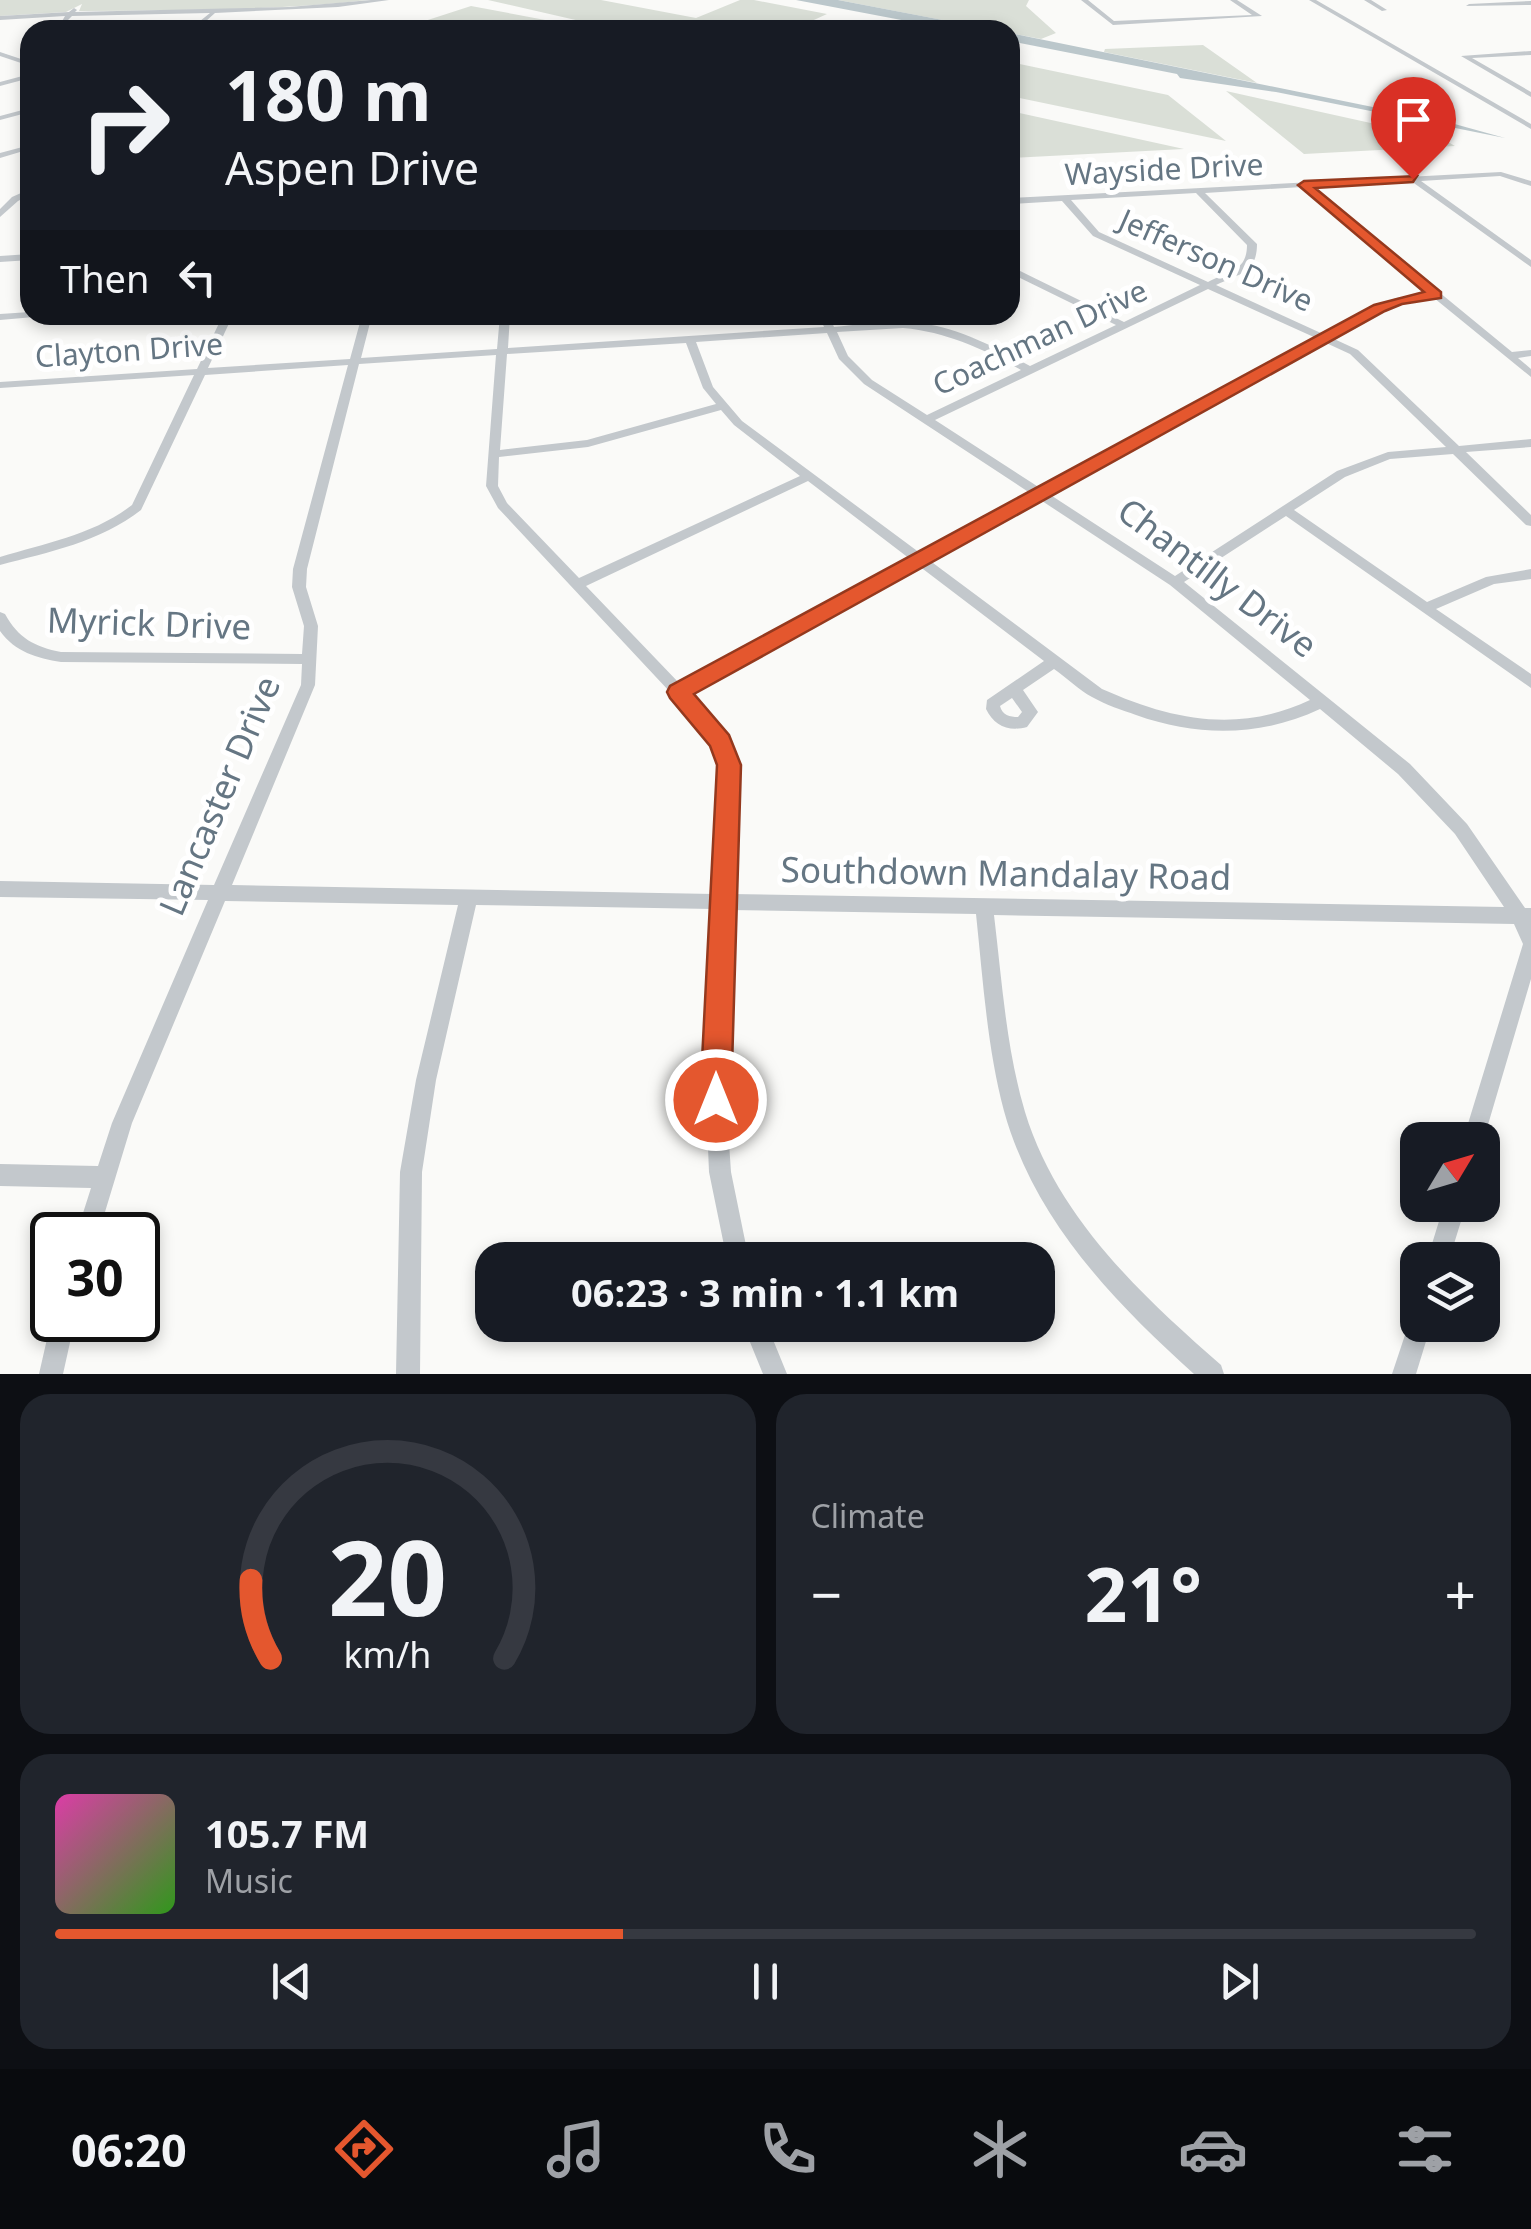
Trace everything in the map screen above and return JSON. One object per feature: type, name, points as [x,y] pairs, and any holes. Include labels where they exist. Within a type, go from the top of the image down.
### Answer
[{"type":"street","points":[[0,18],[71,13],[213,14],[386,0]]},
{"type":"street","points":[[1084,0],[1101,0]]},
{"type":"street","points":[[1084,0],[1113,22],[1259,16],[1233,0]]},
{"type":"street","points":[[1312,0],[1531,127]]},
{"type":"street","points":[[1366,0],[1384,10]]},
{"type":"street","points":[[1469,6],[1530,1]]},
{"type":"street","points":[[65,20],[79,5]]},
{"type":"street","points":[[205,20],[213,14]]},
{"type":"street","points":[[1531,52],[1464,56],[1531,95]]},
{"type":"street","points":[[1512,84],[1531,83]]},
{"type":"street","name":"Wayside Drive","points":[[1020,200],[1500,174],[1531,184]]},
{"type":"street","points":[[1413,179],[1531,264]]},
{"type":"street","points":[[1304,185],[1531,374]]},
{"type":"street","name":"Coachman Drive","points":[[926,420],[1246,267],[1254,252],[1248,240],[1198,190]]},
{"type":"street","name":"Jefferson Drive","points":[[1064,198],[1096,234],[1354,352],[1531,522]]},
{"type":"street","points":[[1020,274],[1125,326]]},
{"type":"street","points":[[678,692],[1325,338],[1399,300],[1436,295]]},
{"type":"street","points":[[0,562],[98,531],[125,518],[137,507],[223,325]]},
{"type":"street","name":"Lancaster Drive","points":[[94,1212],[122,1123],[308,685],[310,626],[300,587],[300,569],[364,325]]},
{"type":"street","points":[[505,325],[492,486],[502,505],[703,718],[727,755],[716,1100],[720,1172],[734,1242]]},
{"type":"street","name":"Clayton Drive","points":[[4,385],[690,338],[800,325]]},
{"type":"street","name":"Chantilly Drive","points":[[828,325],[855,371],[1176,582],[1439,803],[1526,916],[1531,944],[1479,1122]]},
{"type":"street","name":"Clayton Drive","points":[[903,325],[940,328],[982,344],[1030,371]]},
{"type":"street","points":[[690,338],[698,369],[722,406],[807,476],[1096,694],[1130,709],[1204,726],[1260,726],[1298,715],[1322,701]]},
{"type":"street","points":[[1509,356],[1531,353]]},
{"type":"street","points":[[0,397],[4,385]]},
{"type":"street","points":[[494,454],[588,443],[722,406]]},
{"type":"street","points":[[1176,582],[1366,462],[1531,443]]},
{"type":"street","points":[[577,585],[807,476]]},
{"type":"street","points":[[1286,510],[1531,682]]},
{"type":"street","points":[[1424,608],[1491,580],[1531,574]]},
{"type":"street","name":"Myrick Drive","points":[[0,617],[8,636],[24,647],[61,658],[311,659]]},
{"type":"street","points":[[1014,690],[1052,663]]},
{"type":"street","name":"Southdown Mandalay Road","points":[[0,890],[1526,916]]},
{"type":"street","points":[[408,1374],[411,1172],[426,1080],[469,898]]},
{"type":"street","points":[[984,905],[1005,1070],[1017,1120],[1044,1180],[1095,1258],[1136,1306],[1212,1374]]},
{"type":"street","points":[[0,1175],[105,1177]]},
{"type":"street","points":[[51,1374],[58,1342]]},
{"type":"street","points":[[762,1342],[775,1374]]},
{"type":"street","points":[[1404,1374],[1414,1342]]},
{"type":"shaded area","points":[[0,0],[368,0],[260,8],[79,11],[82,4],[66,12],[0,16]]},
{"type":"shaded area","points":[[488,0],[601,0],[696,18],[740,0],[754,0],[827,14],[814,20],[576,20]]},
{"type":"shaded area","points":[[796,0],[838,0],[943,20],[901,20]]},
{"type":"shaded area","points":[[838,0],[1029,0],[1026,6],[1056,33],[1041,39],[1020,35],[1020,20],[942,20]]},
{"type":"shaded area","points":[[471,6],[545,20],[428,20]]},
{"type":"shaded area","points":[[1020,35],[1451,123],[1505,138],[1276,92],[1180,78],[1177,74],[1020,43]]},
{"type":"shaded area","points":[[1203,45],[1257,83],[1104,52],[1105,49]]},
{"type":"shaded area","points":[[1020,64],[1168,95],[1226,141],[1020,98]]},
{"type":"shaded area","points":[[1226,91],[1443,139],[1455,146],[1304,154]]},
{"type":"shaded area","points":[[1020,113],[1184,149],[1020,157]]},
{"type":"route","points":[[716,1100],[729,765],[720,742],[678,692],[1379,308],[1399,300],[1436,295],[1304,185],[1413,179]]}]
